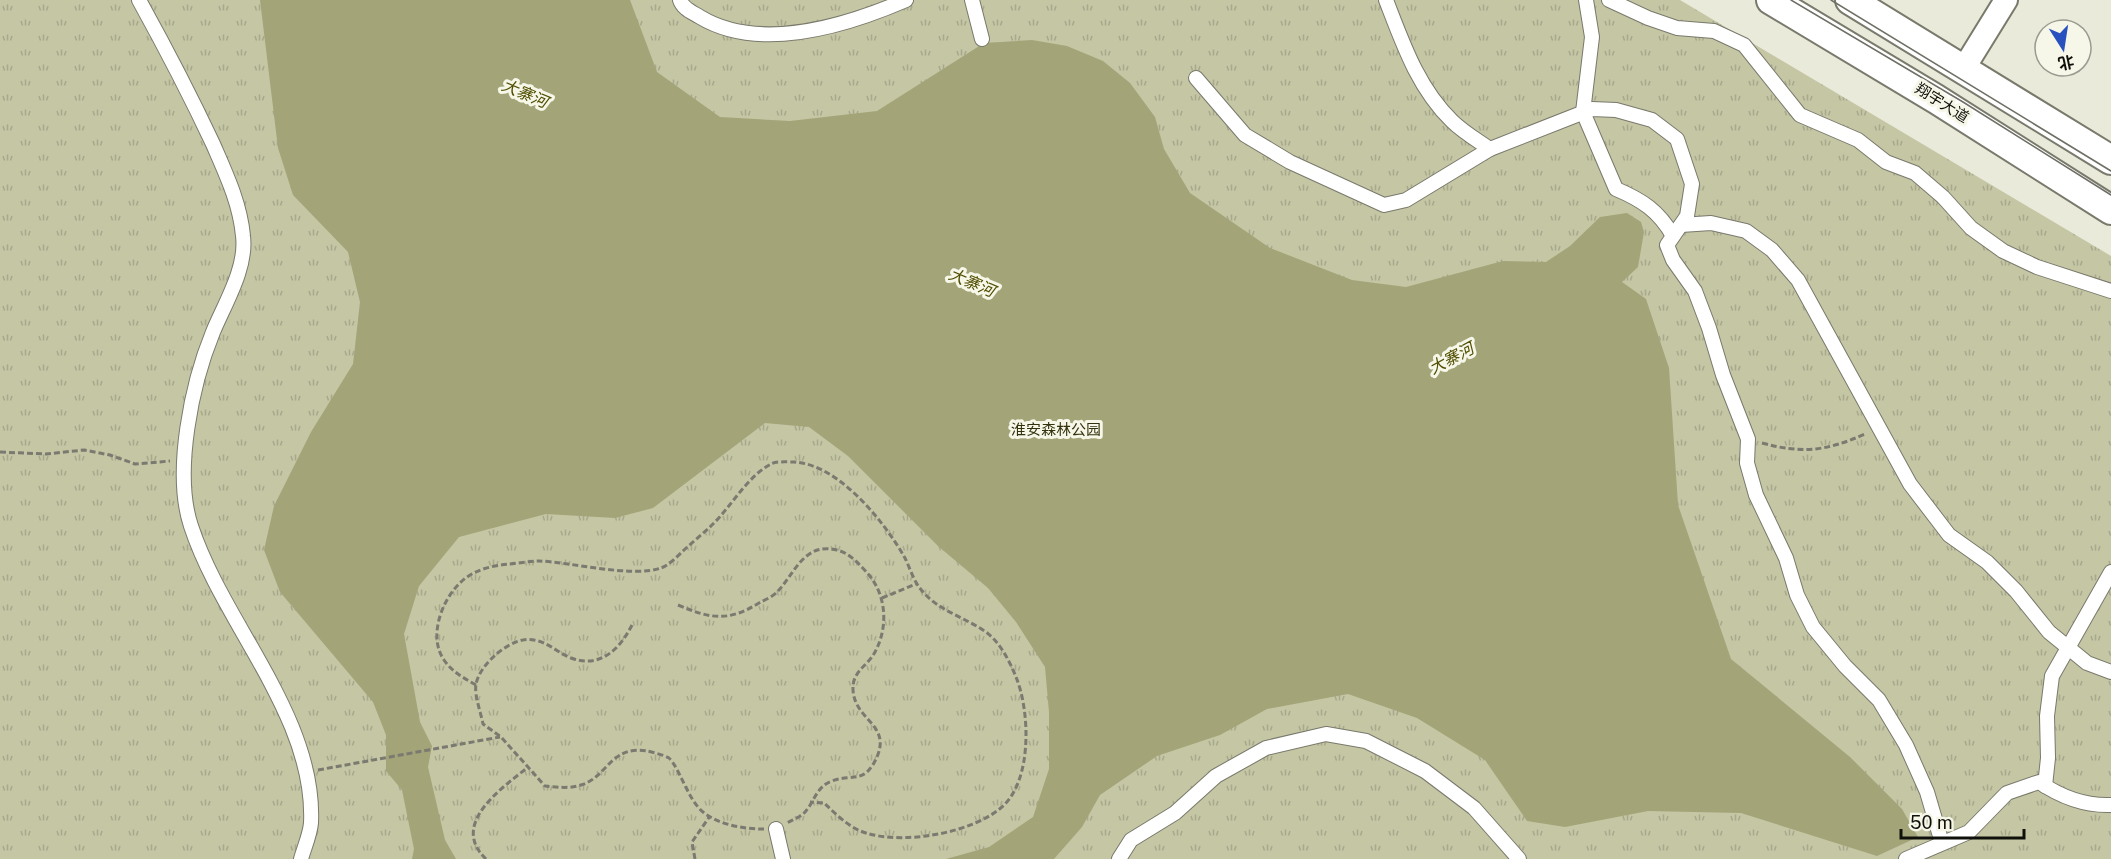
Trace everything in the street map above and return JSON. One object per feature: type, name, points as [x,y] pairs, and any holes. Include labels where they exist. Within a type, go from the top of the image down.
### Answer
[{"type":"main road","name":"翔宇大道","points":[[1771,0],[1936,99],[2111,210]]},
{"type":"main road","points":[[1850,0],[2111,160]]},
{"type":"street","points":[[139,0],[183,81],[234,191],[244,238],[236,284],[213,333],[190,409],[184,458],[190,524],[212,578],[272,686],[297,742],[311,825],[301,859]]},
{"type":"street","points":[[680,0],[682,6],[710,23],[747,33],[784,33],[823,29],[877,13],[906,0]]},
{"type":"street","points":[[972,0],[982,39]]},
{"type":"street","points":[[1386,0],[1408,59],[1429,94],[1453,122],[1490,149]]},
{"type":"street","points":[[1586,0],[1592,37],[1583,112],[1616,189],[1642,200],[1677,231]]},
{"type":"street","points":[[1609,0],[1677,28],[1714,31],[1744,45],[1800,115],[1857,140],[1886,162],[1915,173],[1943,197],[1971,228],[2003,251],[2037,267],[2111,291]]},
{"type":"street","points":[[1964,68],[2006,0]]},
{"type":"street","points":[[1196,78],[1245,135],[1290,162],[1384,205],[1406,200],[1490,149],[1592,109],[1616,110],[1652,120],[1677,139],[1692,184],[1687,216],[1666,245],[1673,260],[1695,291],[1723,375],[1748,439],[1747,464],[1756,495],[1786,558],[1797,595],[1814,627],[1845,666],[1879,700],[1906,745],[1928,792],[1942,843]]},
{"type":"street","points":[[1677,231],[1711,223],[1746,231],[1772,250],[1798,280],[1910,484],[1949,535],[1987,562],[2016,591],[2049,633],[2087,663],[2111,672]]},
{"type":"street","points":[[2045,786],[2048,758],[2047,716],[2052,676],[2111,572]]},
{"type":"street","points":[[1119,859],[1131,840],[1176,813],[1216,776],[1266,748],[1326,734],[1366,741],[1425,771],[1474,808],[1519,859]]},
{"type":"street","points":[[1906,859],[1969,832],[2007,793],[2039,782],[2056,794],[2093,805],[2111,805]]},
{"type":"street","points":[[776,829],[782,857]]},
{"type":"path","points":[[1748,439],[1803,452],[1838,446],[1878,428]]},
{"type":"path","points":[[0,452],[46,454],[84,450],[110,455],[135,464],[157,464],[184,458]]},
{"type":"path","points":[[476,685],[457,674],[443,659],[435,641],[440,615],[453,591],[474,572],[503,564],[538,561],[633,570],[661,568],[713,524],[753,479],[772,463],[796,462],[825,470],[847,487],[904,556],[917,584],[931,601],[984,630],[1001,648],[1017,678],[1023,705],[1026,739],[1017,787],[1005,804],[964,829],[914,837],[866,833],[844,822],[824,802],[810,802]]},
{"type":"path","points":[[632,625],[624,642],[613,653],[599,659],[576,659],[532,639],[512,642],[497,654],[476,685],[483,724],[501,737],[545,786],[563,788],[583,785],[598,774],[612,759],[630,750],[647,751],[669,758],[685,788],[702,812],[722,822],[751,829],[776,829],[804,813],[815,794],[832,781],[854,779],[867,772],[882,744],[879,730],[866,719],[854,702],[853,685],[855,674],[874,654],[884,631],[882,598],[874,581],[859,563],[837,550],[814,551],[796,564],[778,592],[748,610],[724,618],[702,615],[678,605]]},
{"type":"path","points":[[882,598],[917,584]]},
{"type":"path","points":[[304,773],[501,737]]},
{"type":"path","points":[[486,859],[478,851],[472,838],[473,824],[502,787],[527,768]]},
{"type":"path","points":[[695,859],[692,842],[710,816]]},
{"type":"green space","name":"淮安森林公园","points":[[0,0],[1680,0],[2111,256],[2111,859],[0,859]]},
{"type":"water","name":"大寨河","points":[[260,0],[630,0],[657,72],[720,117],[790,121],[877,111],[984,43],[1032,40],[1067,46],[1103,61],[1130,83],[1155,117],[1164,149],[1190,193],[1270,248],[1352,280],[1406,287],[1503,261],[1546,262],[1570,246],[1600,217],[1627,213],[1641,222],[1644,232],[1638,267],[1622,282],[1646,299],[1669,368],[1678,505],[1731,659],[1850,757],[1902,809],[1918,837],[1877,856],[1741,813],[1648,811],[1565,827],[1527,821],[1485,760],[1417,718],[1348,694],[1267,709],[1220,735],[1157,756],[1100,795],[1082,827],[1054,859],[946,859],[989,847],[1033,817],[1049,769],[1049,712],[1045,667],[1016,622],[988,588],[938,546],[848,456],[809,427],[765,423],[653,508],[615,518],[546,514],[459,537],[419,586],[404,634],[420,722],[432,746],[428,767],[445,840],[456,859],[412,859],[414,849],[402,790],[386,771],[386,735],[373,702],[280,592],[264,550],[274,506],[311,432],[353,364],[360,302],[348,252],[293,195],[278,148]]},
{"type":"tram line","points":[[1791,0],[1963,102],[2111,195]]},
{"type":"tram line","points":[[1831,0],[2111,171]]}]
